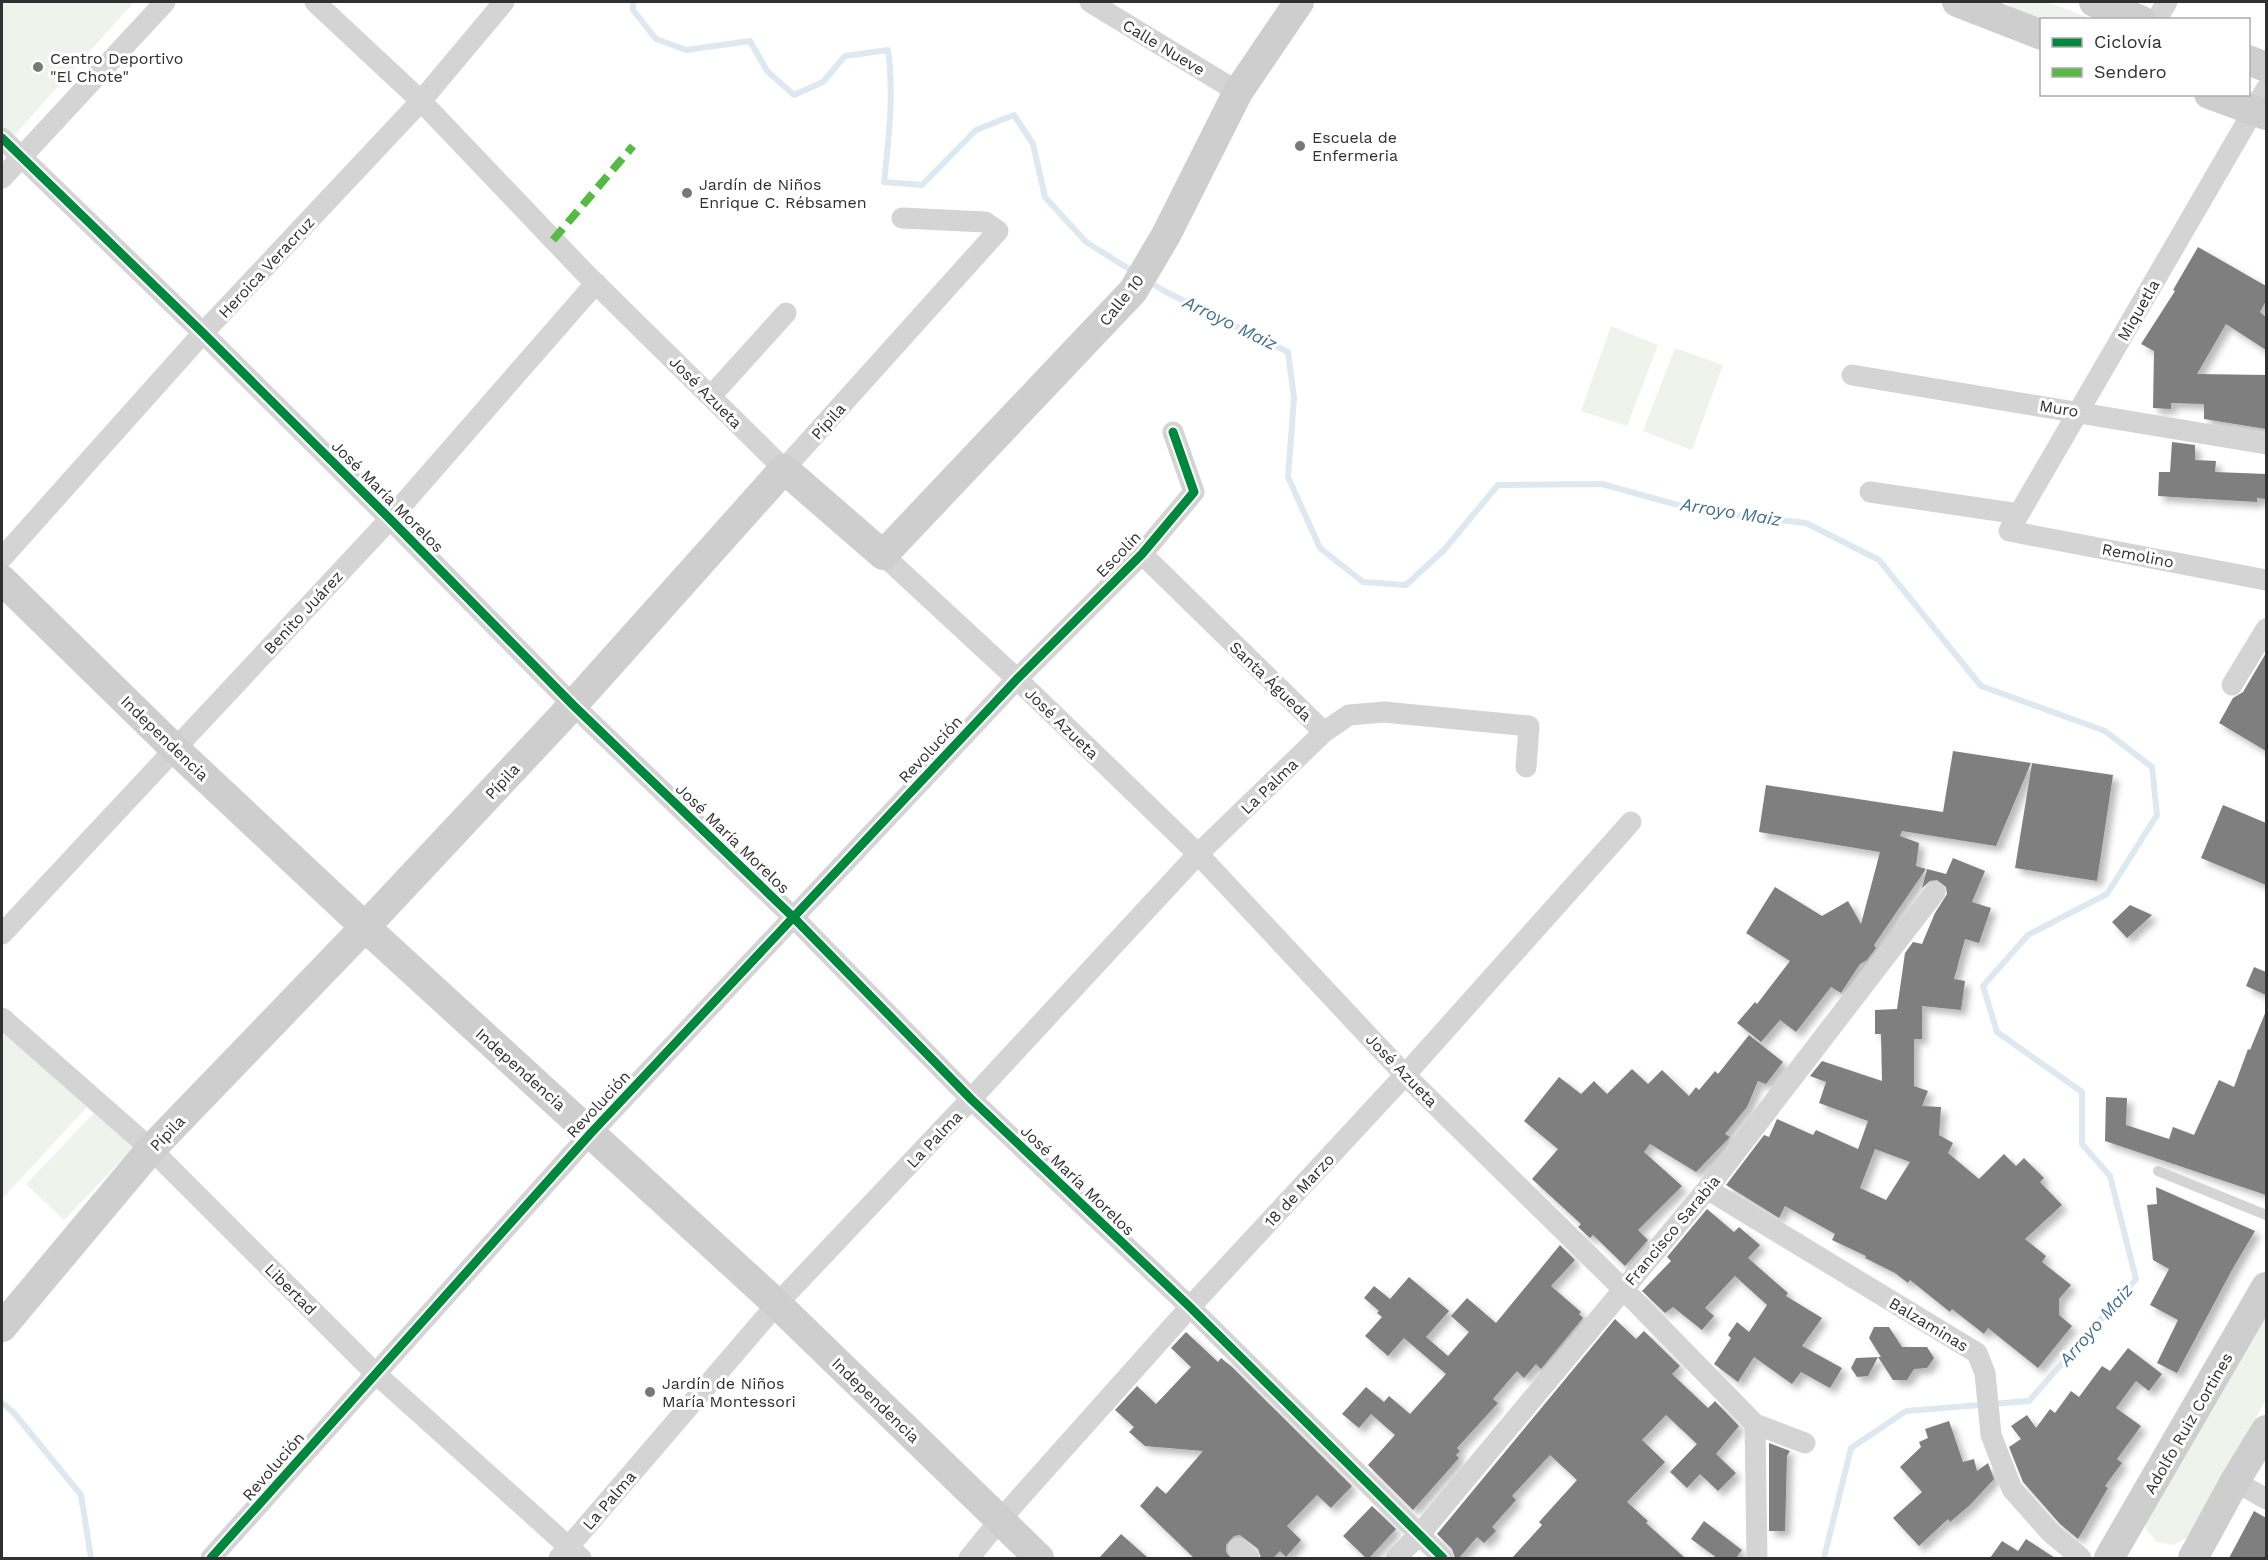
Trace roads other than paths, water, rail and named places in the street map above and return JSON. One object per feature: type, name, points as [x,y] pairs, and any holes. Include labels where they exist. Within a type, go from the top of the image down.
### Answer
[{"type":"main road","name":"Calle 10","points":[[884,555],[1133,291],[1166,235],[1238,92],[1299,2]]},
{"type":"main road","points":[[1957,2],[1989,8],[2040,33]]},
{"type":"main road","points":[[2094,2],[2135,18]]},
{"type":"main road","points":[[2250,61],[2266,67]]},
{"type":"main road","points":[[2219,96],[2262,105]]},
{"type":"main road","name":"José Azueta","points":[[784,469],[884,555]]},
{"type":"main road","name":"Pípila","points":[[2,1327],[151,1149],[366,927],[573,705],[784,469]]},
{"type":"main road","name":"Independencia","points":[[2,580],[175,749],[777,1304],[1039,1558]]},
{"type":"main road","name":"Adolfo Ruiz Cortines","points":[[2117,1556],[2266,1287]]},
{"type":"main road","points":[[2193,1558],[2266,1430]]},
{"type":"street","points":[[2,178],[165,2]]},
{"type":"street","name":"José Azueta","points":[[315,2],[421,101],[596,283],[784,469]]},
{"type":"street","name":"Heroica Veracruz","points":[[2,558],[203,333],[421,101],[504,2]]},
{"type":"street","name":"Calle Nueve","points":[[1090,2],[1238,92]]},
{"type":"street","points":[[2157,18],[2167,2]]},
{"type":"street","name":"Miquetla","points":[[2014,522],[2262,105]]},
{"type":"street","name":"José María Morelos","points":[[2,138],[203,333],[573,705],[794,918],[971,1099],[1190,1308],[1443,1558]]},
{"type":"street","name":"Pípila","points":[[784,469],[998,231],[985,222],[902,218]]},
{"type":"street","name":"Benito Juárez","points":[[2,934],[390,519],[596,283]]},
{"type":"street","points":[[711,396],[786,313]]},
{"type":"street","name":"Muro","points":[[1852,375],[2079,411],[2266,444]]},
{"type":"street","name":"Escolín","points":[[1017,679],[1142,554],[1194,492],[1173,432]]},
{"type":"street","name":"Remolino","points":[[1870,492],[2014,522],[2266,580]]},
{"type":"street","name":"Santa Águeda","points":[[1142,554],[1324,732],[1349,715],[1384,711],[1529,726],[1526,767]]},
{"type":"street","name":"José Azueta","points":[[884,555],[1017,679],[1198,854],[1405,1075],[1623,1289],[1755,1424],[1805,1443]]},
{"type":"street","points":[[2232,685],[2266,629]]},
{"type":"street","name":"Revolución","points":[[212,1558],[591,1133],[1017,679]]},
{"type":"street","name":"La Palma","points":[[569,1555],[777,1304],[1198,854],[1324,732]]},
{"type":"street","name":"18 de Marzo","points":[[969,1558],[999,1521],[1190,1308],[1405,1075],[1631,822]]},
{"type":"street","name":"Francisco Sarabia","points":[[1396,1558],[1419,1536],[1707,1189],[1935,892]]},
{"type":"street","name":"Libertad","points":[[2,1018],[151,1149],[375,1373],[569,1555]]},
{"type":"street","name":"Balzaminas","points":[[1707,1189],[1977,1353],[1985,1373],[1991,1435],[2012,1489],[2051,1533],[2081,1558]]},
{"type":"street","points":[[1755,1424],[1757,1558]]},
{"type":"street","points":[[2235,1481],[2266,1499]]},
{"type":"lane","points":[[2158,1171],[2266,1215]]},
{"type":"waterway","name":"Arroyo Maiz","points":[[633,2],[633,10],[656,39],[686,50],[750,41],[767,71],[794,95],[823,82],[845,56],[888,50],[891,99],[884,182],[922,185],[976,130],[1014,115],[1033,144],[1045,197],[1086,242],[1134,272]]},
{"type":"waterway","name":"Arroyo Maiz","points":[[1148,281],[1288,352],[1294,398],[1288,477],[1320,548],[1363,582],[1406,585],[1444,550],[1498,485],[1602,484],[1699,511],[1806,523],[1879,560],[1981,686],[2105,731],[2152,767],[2157,815],[2107,894],[2028,935],[1983,986],[1997,1032],[2082,1092],[2082,1144],[2110,1176],[2136,1279],[2029,1401],[1906,1411],[1851,1448],[1824,1558]]},
{"type":"waterway","points":[[2,1403],[14,1413],[81,1495],[91,1558]]},
{"type":"place","name":"Centro Deportivo \"El Chote\"","points":[[38,67]]},
{"type":"place","name":"Escuela de Enfermeria","points":[[1300,146]]},
{"type":"place","name":"Jardín de Niños Enrique C. Rébsamen","points":[[687,193]]},
{"type":"place","name":"Jardín de Niños María Montessori","points":[[650,1392]]}]
